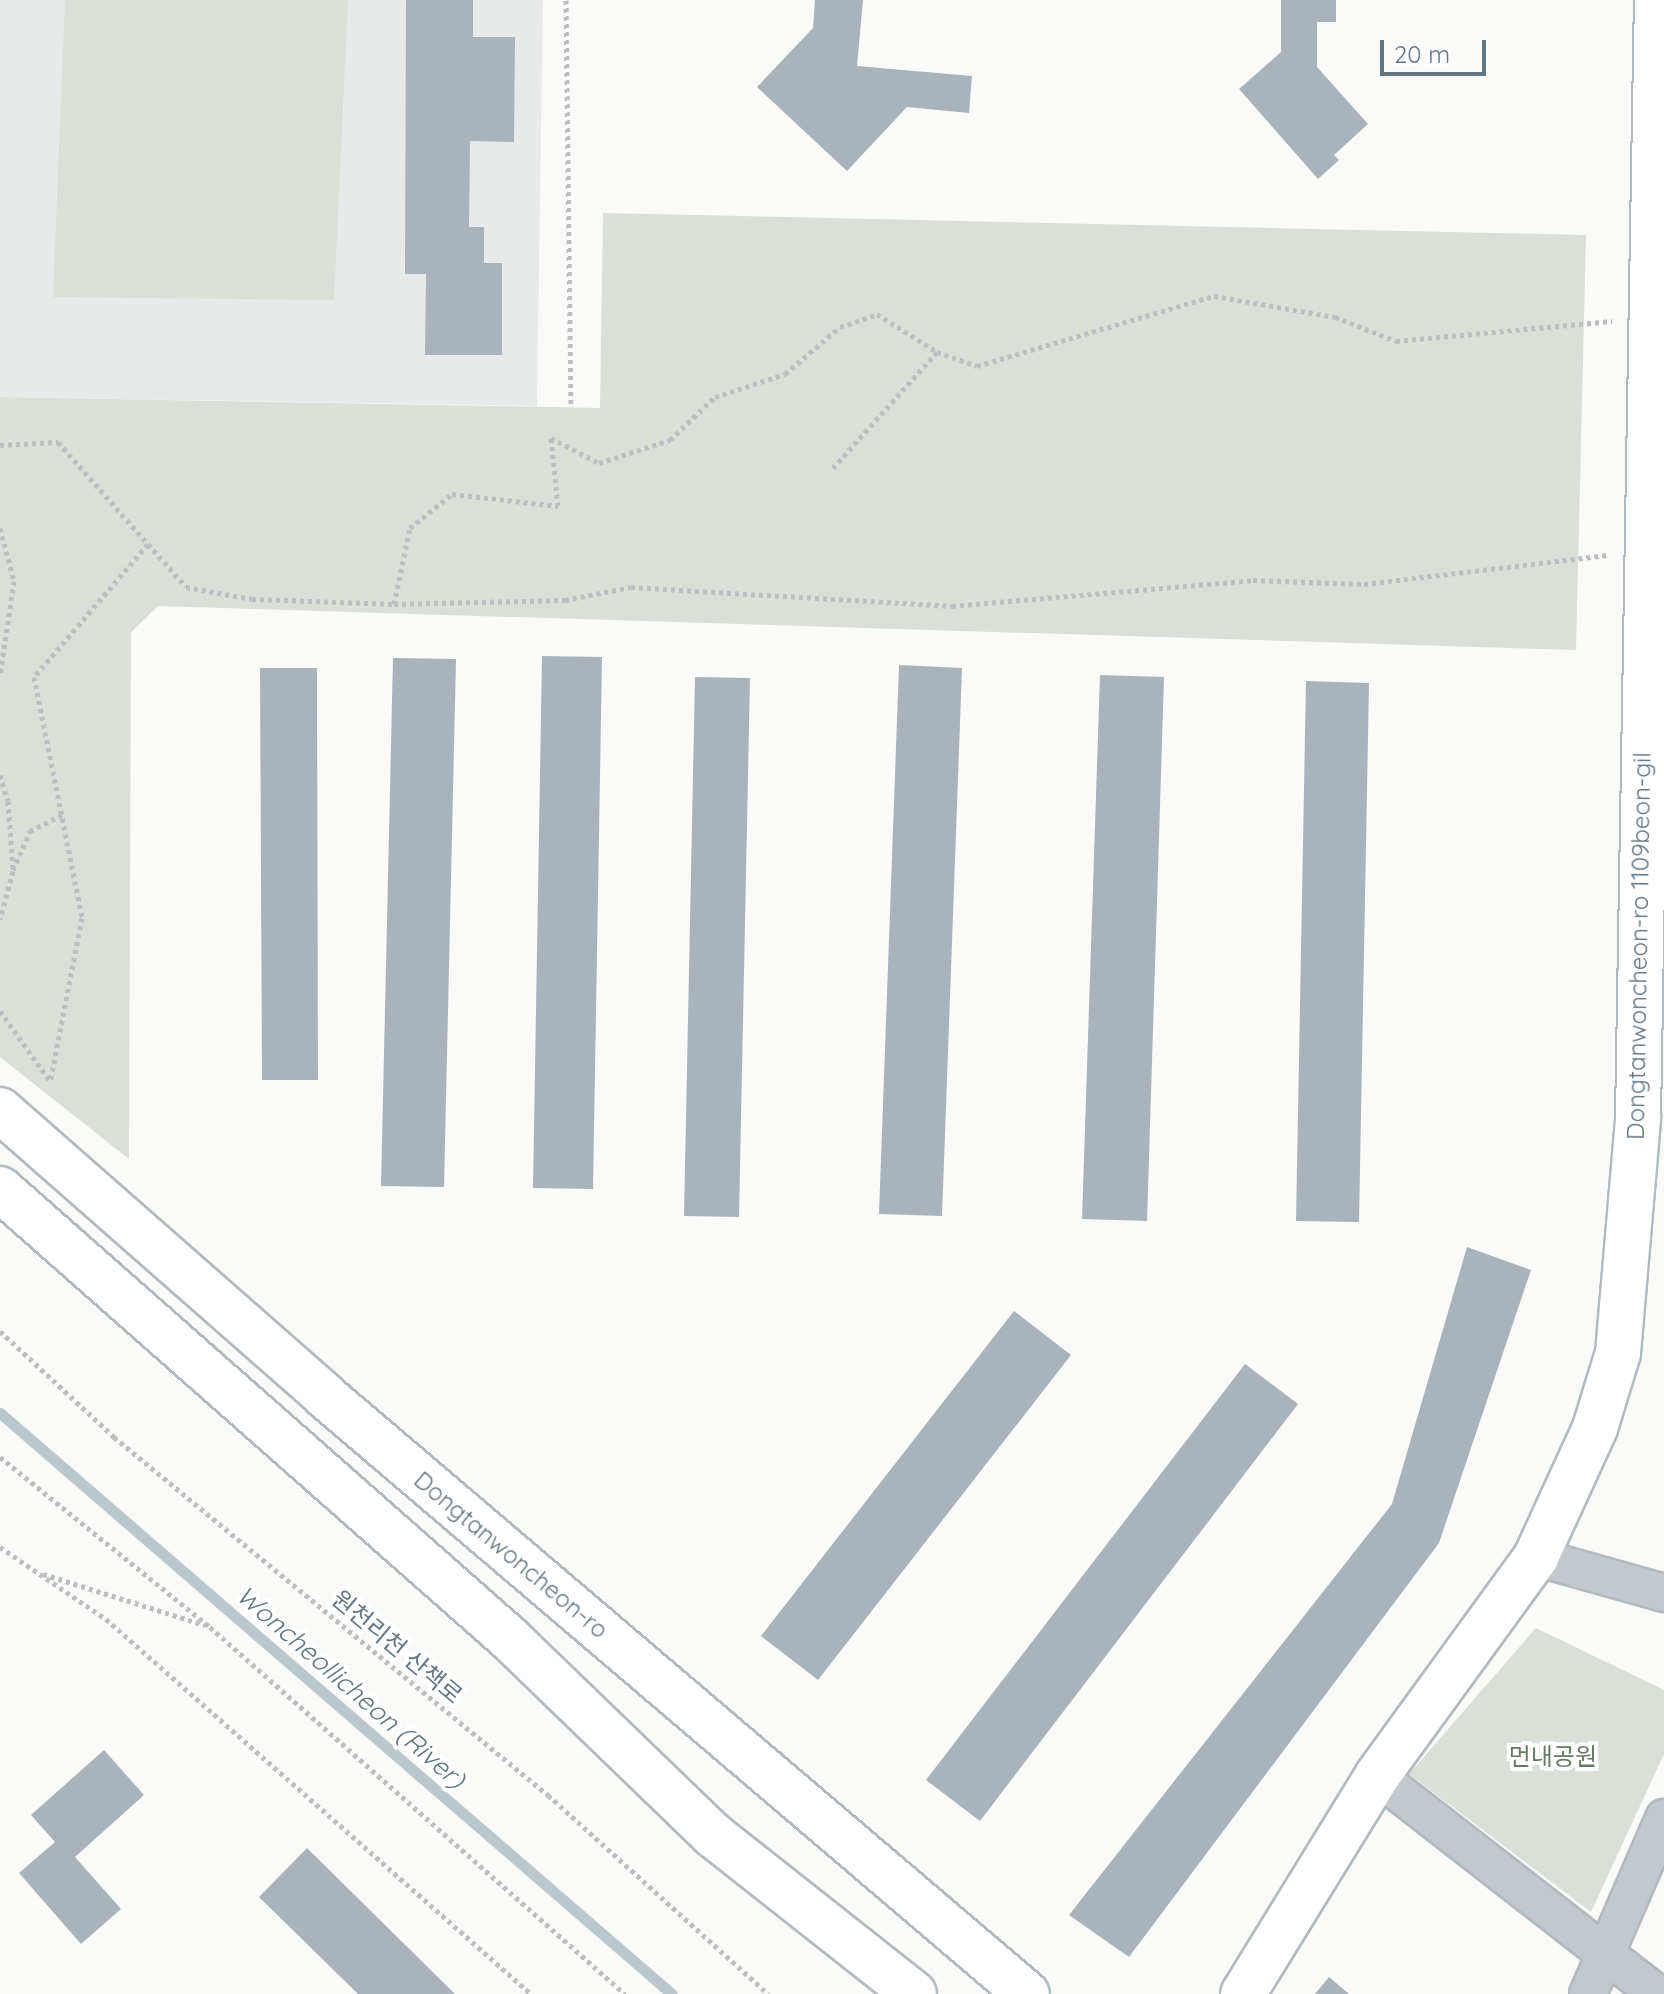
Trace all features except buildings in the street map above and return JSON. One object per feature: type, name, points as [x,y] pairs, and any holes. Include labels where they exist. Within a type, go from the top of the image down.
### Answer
[{"type":"main road","name":"Dongtanwoncheon-ro 1109beon-gil","points":[[1243,1994],[1377,1776],[1536,1557],[1595,1428],[1618,1353],[1638,1118],[1646,551],[1656,491],[1651,317],[1657,0]]},
{"type":"main road","name":"Dongtanwoncheon-ro","points":[[0,1110],[325,1396],[1027,1994]]},
{"type":"main road","points":[[0,1189],[509,1638],[713,1835],[914,1994]]},
{"type":"street","points":[[1536,1557],[1664,1593]]},
{"type":"street","points":[[1377,1776],[1657,1994]]},
{"type":"street","points":[[1588,1994],[1664,1818]]},
{"type":"path","points":[[566,0],[571,406]]},
{"type":"path","points":[[394,604],[410,528],[452,494],[558,506],[551,438],[599,463],[670,440],[715,397],[785,374],[840,327],[877,314],[937,352],[977,366],[1214,296],[1335,317],[1396,341],[1651,317]]},
{"type":"path","points":[[832,469],[937,352]]},
{"type":"path","points":[[0,445],[58,442],[186,587],[252,599],[394,604],[565,600],[631,587],[952,606],[1253,580],[1364,584],[1646,551]]},
{"type":"path","points":[[0,528],[14,581],[0,676]]},
{"type":"path","points":[[0,1011],[50,1082],[82,918],[34,677],[148,544]]},
{"type":"path","points":[[0,775],[8,801],[13,871]]},
{"type":"path","points":[[0,919],[13,871],[30,831],[62,815]]},
{"type":"path","name":"원천리천 산책로","points":[[0,1331],[114,1437],[548,1795],[768,1994]]},
{"type":"path","points":[[0,1457],[210,1627],[625,1994]]},
{"type":"path","points":[[0,1547],[106,1619],[531,1994]]},
{"type":"path","points":[[37,1572],[210,1627]]},
{"type":"shaded area","points":[[0,0],[543,0],[537,406],[0,397]]},
{"type":"green space","points":[[65,0],[348,0],[334,300],[53,297]]},
{"type":"green space","points":[[603,213],[1586,235],[1576,650],[158,606],[131,632],[129,1159],[0,1057],[0,397],[600,408]]},
{"type":"green space","name":"먼내공원","points":[[1536,1628],[1664,1690],[1664,1754],[1591,1912],[1409,1774]]},
{"type":"waterway","name":"Woncheollicheon (River)","points":[[0,1413],[672,1994]]}]
